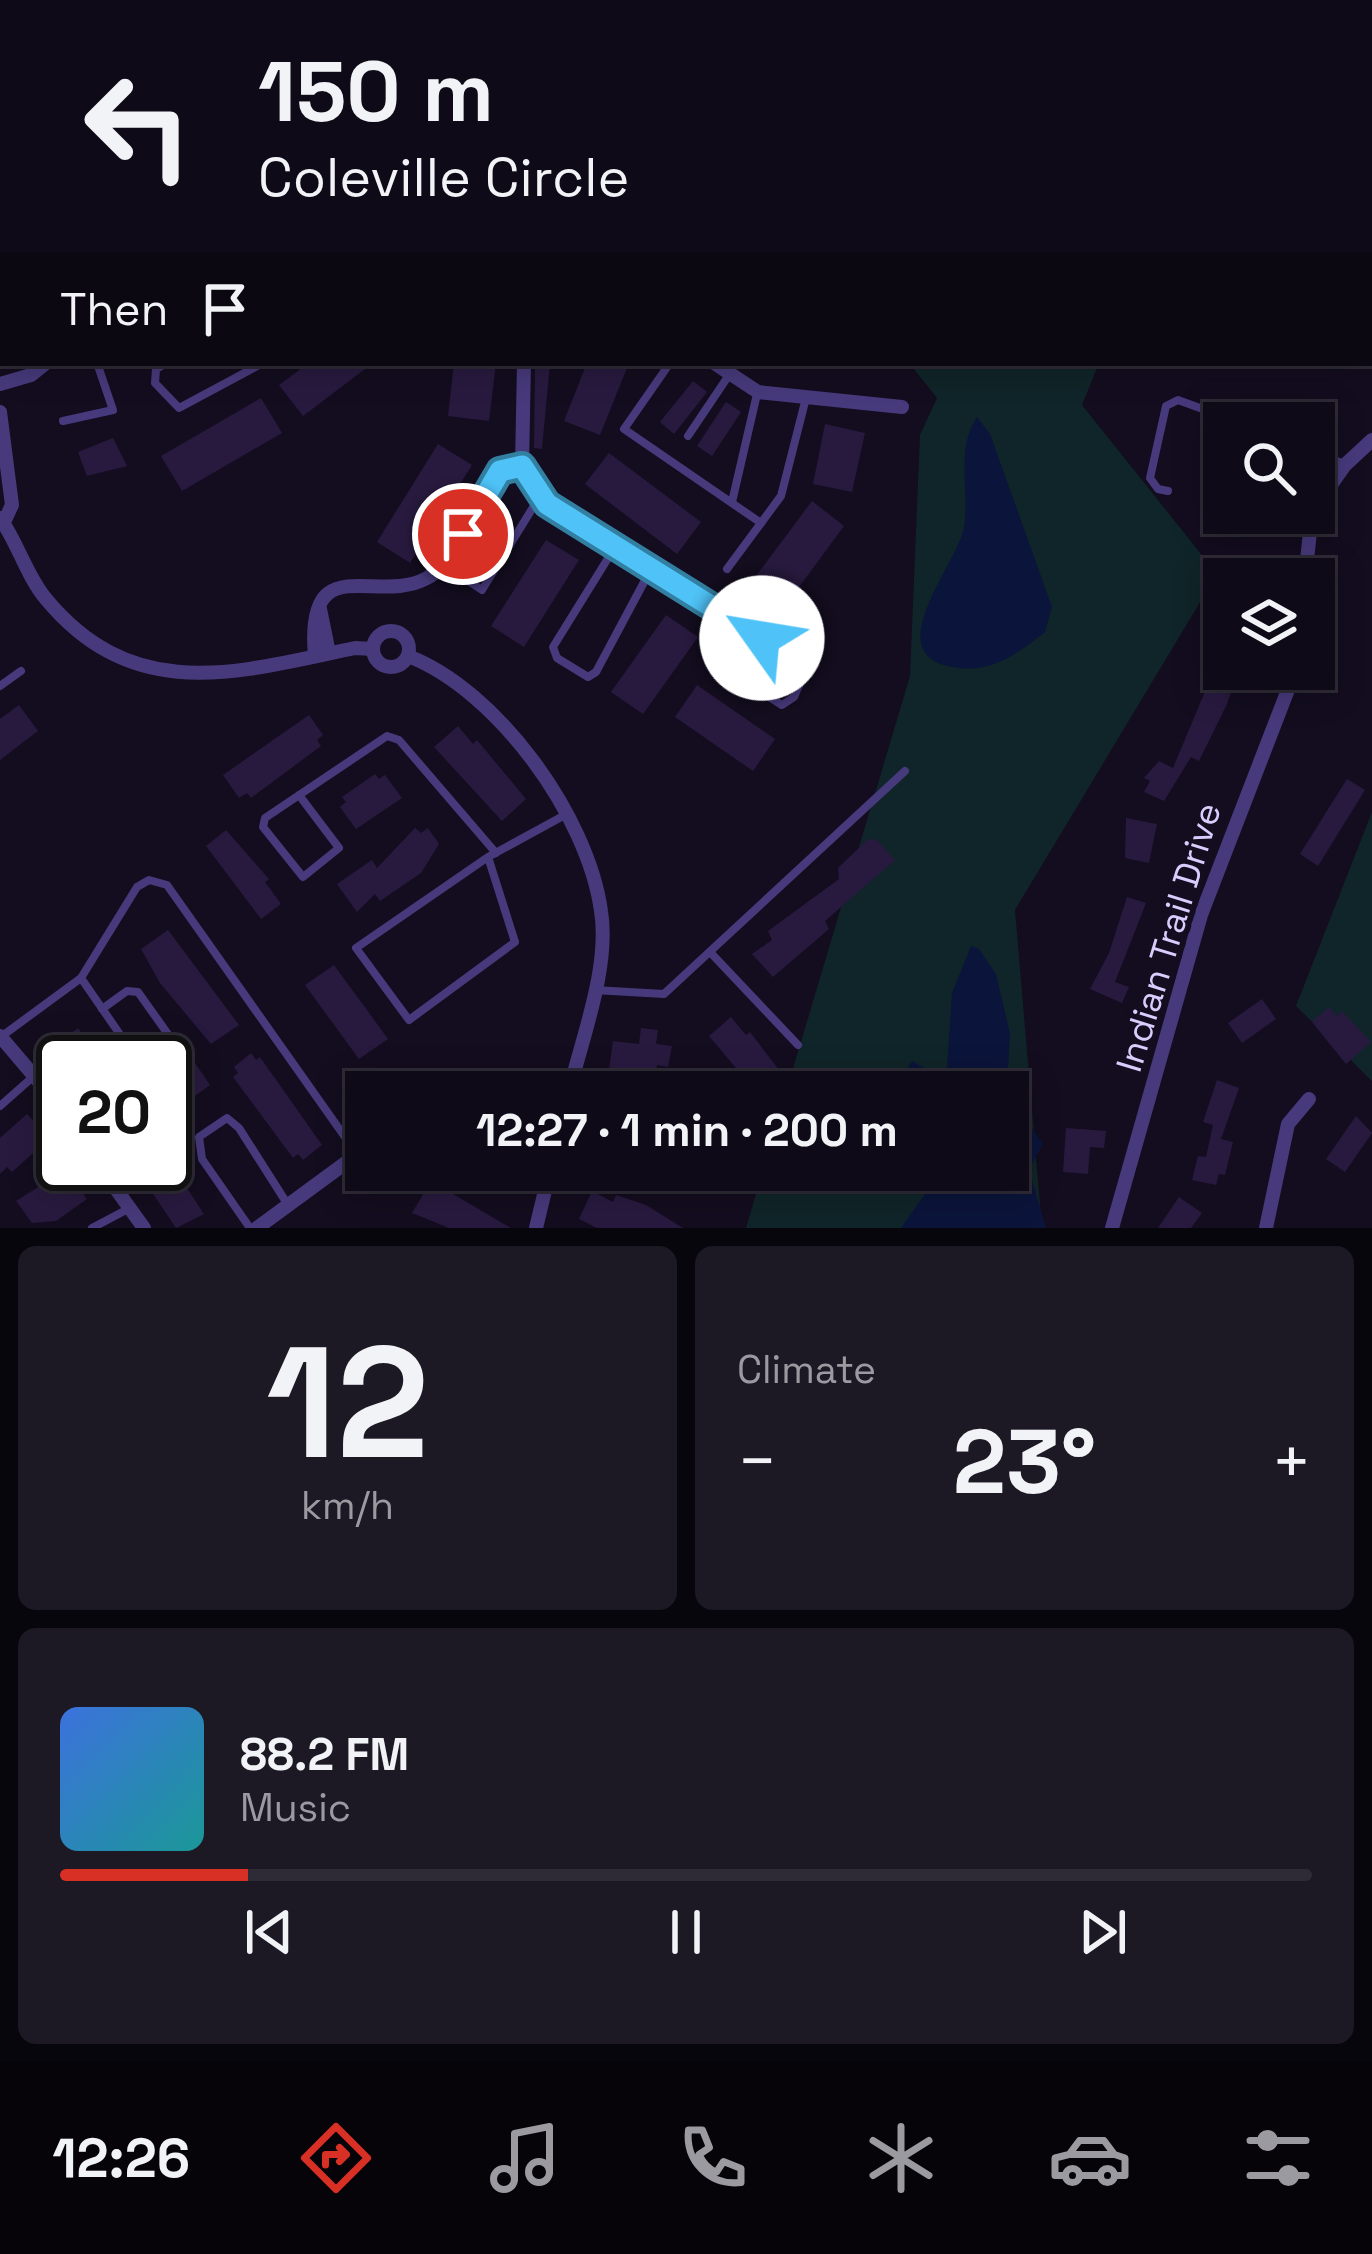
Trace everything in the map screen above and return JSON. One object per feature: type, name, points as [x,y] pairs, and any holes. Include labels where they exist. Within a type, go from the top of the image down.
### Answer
[{"type":"street","points":[[0,384],[31,375],[42,366]]},
{"type":"street","points":[[322,655],[313,627],[328,595],[348,586],[416,583],[444,565],[500,471],[522,466],[524,366]]},
{"type":"street","points":[[719,366],[758,392],[902,407]]},
{"type":"street","points":[[0,412],[12,505],[2,520],[43,596],[80,632],[129,660],[203,677],[374,649]]},
{"type":"street","points":[[1335,479],[1372,440]]},
{"type":"street","points":[[396,630],[408,639],[408,656],[401,665],[387,668],[375,659],[381,632],[396,630]]},
{"type":"street","points":[[408,656],[470,690],[501,723],[566,814],[602,911],[592,990],[574,1071]]},
{"type":"street","name":"Indian Trail Drive","points":[[1112,1228],[1201,916],[1288,690]]},
{"type":"street","points":[[0,1037],[36,1078]]},
{"type":"street","points":[[1266,1228],[1288,1124],[1309,1100]]},
{"type":"street","points":[[254,1228],[345,1163]]},
{"type":"street","points":[[117,1191],[144,1228]]},
{"type":"street","points":[[536,1228],[545,1191]]},
{"type":"lane","points":[[63,421],[113,410],[98,366]]},
{"type":"lane","points":[[162,366],[156,369],[154,383],[179,408],[190,407],[257,366]]},
{"type":"lane","points":[[668,366],[624,429],[761,523]]},
{"type":"lane","points":[[688,436],[730,373]]},
{"type":"lane","points":[[731,502],[758,392]]},
{"type":"lane","points":[[727,569],[781,496],[806,397]]},
{"type":"lane","points":[[1168,491],[1158,489],[1150,478],[1166,406],[1178,400],[1203,409]]},
{"type":"lane","points":[[1335,461],[1345,465]]},
{"type":"lane","points":[[522,466],[541,496],[615,547],[762,638],[814,651],[794,697],[782,705],[712,661],[737,624]]},
{"type":"lane","points":[[444,565],[482,590],[541,496]]},
{"type":"lane","points":[[615,547],[553,646],[556,658],[588,677],[596,672],[651,569]]},
{"type":"lane","points":[[0,686],[21,671]]},
{"type":"lane","points":[[299,795],[339,848],[303,877],[263,827],[265,818],[299,795],[387,736],[399,740],[492,855],[514,927],[514,942],[409,1020],[356,949],[492,855],[566,814]]},
{"type":"lane","points":[[592,990],[658,997],[905,771]]},
{"type":"lane","points":[[0,1037],[81,978],[137,887],[149,880],[167,885],[345,1128]]},
{"type":"lane","points":[[710,952],[798,1045]]},
{"type":"lane","points":[[81,978],[120,1035]]},
{"type":"lane","points":[[102,1009],[128,991],[138,992],[169,1035]]},
{"type":"lane","points":[[0,1106],[34,1076]]},
{"type":"lane","points":[[254,1228],[202,1159],[199,1137],[218,1122],[227,1118],[238,1128],[288,1205]]},
{"type":"lane","points":[[92,1228],[129,1208]]},
{"type":"green space","points":[[911,366],[1098,366],[1082,405],[1204,558],[1203,597],[1015,910],[1029,1071],[792,1071],[910,676],[920,435],[937,398]]},
{"type":"green space","points":[[1372,812],[1372,1081],[1296,1006]]},
{"type":"green space","points":[[1029,1075],[1042,1228],[746,1228],[757,1191],[1029,1191]]},
{"type":"water","points":[[977,417],[990,434],[1052,607],[1045,632],[1024,648],[991,665],[967,668],[931,659],[922,645],[921,627],[964,527],[965,457]]},
{"type":"water","points":[[971,946],[979,949],[996,974],[1010,1034],[1009,1071],[939,1071],[947,1068],[952,993]]},
{"type":"water","points":[[912,1061],[930,1071],[906,1071]]},
{"type":"water","points":[[1029,1124],[1043,1144],[1029,1170]]},
{"type":"water","points":[[1029,1170],[1046,1228],[901,1228],[927,1191],[1029,1191]]},
{"type":"building","points":[[305,366],[369,366],[303,416],[279,385]]},
{"type":"building","points":[[454,366],[496,366],[489,421],[448,416]]},
{"type":"building","points":[[535,366],[550,366],[542,449],[534,448]]},
{"type":"building","points":[[586,366],[628,366],[600,435],[564,421]]},
{"type":"building","points":[[693,381],[707,392],[674,434],[660,422]]},
{"type":"building","points":[[261,398],[282,433],[182,491],[161,456]]},
{"type":"building","points":[[726,402],[741,412],[712,456],[697,446]]},
{"type":"building","points":[[825,424],[865,433],[852,492],[813,484]]},
{"type":"building","points":[[113,438],[127,466],[87,476],[78,452]]},
{"type":"building","points":[[438,444],[472,465],[410,563],[377,542]]},
{"type":"building","points":[[609,453],[701,522],[677,554],[585,484]]},
{"type":"building","points":[[812,501],[844,526],[780,613],[747,588]]},
{"type":"building","points":[[546,540],[579,560],[524,647],[491,626]]},
{"type":"building","points":[[666,615],[698,637],[643,714],[611,692]]},
{"type":"building","points":[[697,685],[775,739],[753,771],[675,717]]},
{"type":"building","points":[[1206,690],[1232,690],[1199,761],[1191,757],[1164,801],[1144,792],[1150,781],[1144,778],[1159,761],[1173,768]]},
{"type":"building","points":[[19,705],[38,731],[0,760],[0,719]]},
{"type":"building","points":[[309,715],[323,735],[317,740],[321,746],[251,798],[247,793],[239,798],[223,775]]},
{"type":"building","points":[[458,726],[473,744],[477,740],[526,799],[502,821],[434,747]]},
{"type":"building","points":[[375,774],[379,779],[385,775],[402,798],[356,829],[340,807],[346,802],[342,797]]},
{"type":"building","points":[[1347,779],[1365,790],[1318,866],[1300,854]]},
{"type":"building","points":[[1126,818],[1157,824],[1149,863],[1125,858]]},
{"type":"building","points":[[415,828],[421,833],[428,828],[439,844],[421,873],[380,901],[375,894],[357,912],[337,884],[372,860],[377,868]]},
{"type":"building","points":[[226,830],[269,879],[265,882],[281,904],[261,919],[206,846]]},
{"type":"building","points":[[876,839],[895,860],[825,921],[829,929],[773,977],[752,954],[772,940],[768,931],[839,879],[838,868],[867,840]]},
{"type":"building","points":[[1127,897],[1146,903],[1115,982],[1129,987],[1122,1003],[1090,989],[1109,953]]},
{"type":"building","points":[[168,930],[239,1025],[211,1044],[160,983],[141,949]]},
{"type":"building","points":[[334,965],[388,1039],[359,1059],[305,985]]},
{"type":"building","points":[[1262,999],[1276,1019],[1242,1043],[1228,1023]]},
{"type":"building","points":[[1329,1007],[1337,1016],[1342,1011],[1371,1042],[1346,1064],[1312,1022]]},
{"type":"building","points":[[731,1017],[746,1035],[750,1032],[780,1071],[738,1071],[709,1036]]},
{"type":"building","points":[[641,1028],[658,1030],[656,1044],[672,1046],[668,1067],[609,1070],[613,1041],[639,1044]]},
{"type":"building","points":[[251,1053],[256,1060],[260,1057],[322,1145],[303,1160],[298,1154],[293,1158],[233,1077],[238,1073],[234,1067]]},
{"type":"building","points":[[195,1063],[210,1085],[192,1098]]},
{"type":"building","points":[[1217,1080],[1239,1088],[1221,1139],[1233,1142],[1225,1175],[1219,1174],[1216,1185],[1192,1180],[1198,1156],[1206,1157],[1213,1125],[1203,1122]]},
{"type":"building","points":[[27,1114],[36,1124],[36,1151],[12,1172],[7,1167],[0,1174],[0,1138]]},
{"type":"building","points":[[1356,1116],[1372,1133],[1345,1172],[1326,1159]]},
{"type":"building","points":[[1066,1128],[1106,1131],[1104,1148],[1090,1147],[1088,1174],[1063,1172]]},
{"type":"building","points":[[36,1188],[83,1191],[87,1199],[56,1221],[32,1223],[16,1201]]},
{"type":"building","points":[[151,1191],[189,1191],[204,1214],[176,1228]]},
{"type":"building","points":[[425,1191],[448,1191],[511,1228],[449,1228],[412,1213]]},
{"type":"building","points":[[592,1191],[613,1202],[616,1195],[646,1205],[683,1228],[597,1228],[579,1219]]},
{"type":"building","points":[[1179,1197],[1202,1213],[1191,1228],[1158,1228]]},
{"type":"route","points":[[463,534],[500,471],[522,466],[547,504],[762,638]]}]
